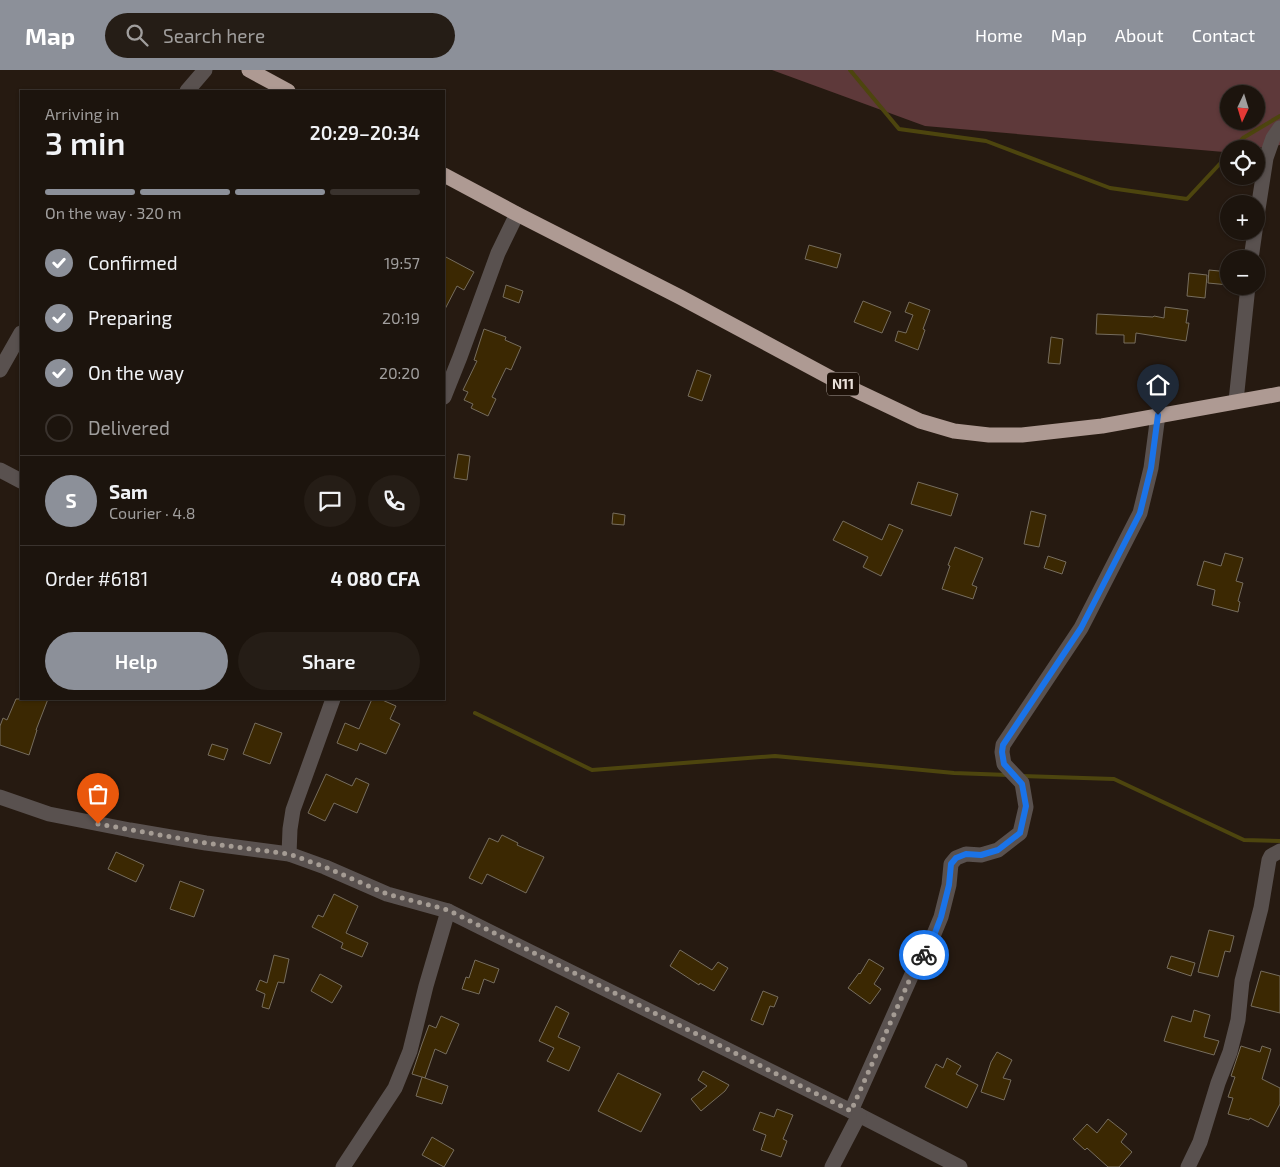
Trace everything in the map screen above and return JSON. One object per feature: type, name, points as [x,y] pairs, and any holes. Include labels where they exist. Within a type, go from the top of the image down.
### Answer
[{"type":"highway","points":[[249,70],[286,90]]},
{"type":"highway","name":"N11","points":[[445,176],[842,384],[920,421],[954,431],[989,435],[1022,435],[1102,426],[1280,394]]},
{"type":"street","points":[[188,90],[205,70]]},
{"type":"street","points":[[1260,195],[1266,158],[1272,138],[1280,128]]},
{"type":"street","points":[[445,394],[498,253],[516,214]]},
{"type":"street","points":[[1236,401],[1247,295]]},
{"type":"street","points":[[0,370],[20,335]]},
{"type":"street","points":[[832,1167],[913,972],[930,946],[941,917],[949,885],[951,864],[956,858],[966,854],[981,855],[998,850],[1020,833],[1026,806],[1022,784],[1004,764],[1003,745],[1081,628],[1140,513],[1151,468],[1158,415]]},
{"type":"street","points":[[0,470],[20,480]]},
{"type":"street","points":[[289,854],[293,810],[333,700]]},
{"type":"street","points":[[0,797],[49,814],[206,843],[289,854],[325,867],[387,894],[448,910],[960,1167]]},
{"type":"street","points":[[1188,1167],[1200,1142],[1232,1044],[1238,1020],[1242,981],[1261,908],[1269,860],[1274,853],[1280,851]]},
{"type":"street","points":[[343,1167],[395,1088],[410,1051],[448,910]]},
{"type":"shaded area","points":[[772,70],[1280,70],[1280,145],[1265,147],[1265,140],[1220,140],[1220,152],[925,126]]},
{"type":"building","points":[[809,245],[841,254],[837,268],[805,259]]},
{"type":"building","points":[[445,257],[474,272],[464,290],[457,286],[445,309]]},
{"type":"building","points":[[1209,270],[1220,271],[1220,284],[1208,283]]},
{"type":"building","points":[[1189,273],[1207,275],[1205,298],[1187,296]]},
{"type":"building","points":[[506,285],[523,291],[519,303],[503,297]]},
{"type":"building","points":[[863,301],[891,312],[882,333],[854,322]]},
{"type":"building","points":[[909,302],[930,310],[918,350],[895,341],[898,331],[906,333],[913,315],[905,312]]},
{"type":"building","points":[[1165,307],[1188,310],[1186,323],[1189,323],[1186,341],[1136,333],[1135,343],[1124,343],[1124,335],[1096,334],[1097,314],[1164,318]]},
{"type":"building","points":[[484,329],[506,337],[505,340],[521,347],[511,370],[506,368],[492,397],[496,399],[488,416],[471,408],[473,404],[464,400],[468,392],[463,390],[477,361],[474,360]]},
{"type":"building","points":[[1051,337],[1063,339],[1060,364],[1048,363]]},
{"type":"building","points":[[697,370],[711,375],[702,401],[688,396]]},
{"type":"building","points":[[458,454],[470,456],[467,480],[454,478]]},
{"type":"building","points":[[918,482],[958,494],[951,516],[911,504]]},
{"type":"building","points":[[1031,511],[1046,515],[1039,547],[1024,544]]},
{"type":"building","points":[[613,513],[625,515],[624,525],[612,524]]},
{"type":"building","points":[[843,521],[882,540],[889,524],[903,530],[881,576],[863,567],[868,557],[833,540]]},
{"type":"building","points":[[955,547],[983,558],[972,585],[977,587],[973,599],[942,589]]},
{"type":"building","points":[[1225,553],[1243,558],[1236,581],[1243,583],[1238,601],[1240,602],[1238,612],[1212,605],[1215,590],[1197,585],[1204,561],[1221,566]]},
{"type":"building","points":[[1048,556],[1066,562],[1062,574],[1044,568]]},
{"type":"building","points":[[16,699],[48,700],[29,755],[0,745],[0,726],[3,718],[7,720]]},
{"type":"building","points":[[372,700],[382,700],[396,706],[390,719],[400,724],[386,754],[360,743],[357,751],[337,743],[345,723],[359,729]]},
{"type":"building","points":[[255,723],[282,733],[270,764],[243,754]]},
{"type":"building","points":[[212,744],[228,749],[224,760],[208,755]]},
{"type":"building","points":[[326,774],[352,786],[356,778],[369,784],[357,813],[334,803],[325,821],[308,813]]},
{"type":"building","points":[[502,835],[518,843],[517,845],[544,857],[526,893],[487,874],[482,884],[469,878],[489,838],[498,842]]},
{"type":"building","points":[[116,852],[144,865],[136,882],[108,869]]},
{"type":"building","points":[[180,881],[204,890],[194,917],[170,909]]},
{"type":"building","points":[[334,894],[358,906],[346,933],[368,943],[362,957],[341,948],[343,943],[312,927],[318,915],[323,917]]},
{"type":"building","points":[[1209,930],[1234,936],[1230,952],[1225,951],[1218,977],[1198,972]]},
{"type":"building","points":[[680,950],[712,970],[718,962],[728,968],[714,991],[700,983],[699,985],[670,966]]},
{"type":"building","points":[[274,955],[289,959],[284,983],[278,982],[269,1009],[262,1007],[265,994],[256,990],[260,980],[267,983]]},
{"type":"building","points":[[1171,956],[1195,963],[1191,976],[1167,968]]},
{"type":"building","points":[[869,959],[884,968],[874,984],[881,989],[870,1004],[848,988],[860,974]]},
{"type":"building","points":[[475,960],[499,969],[494,983],[484,979],[479,994],[462,989],[466,977],[469,978]]},
{"type":"building","points":[[1261,971],[1280,976],[1280,1013],[1251,1006]]},
{"type":"building","points":[[320,974],[342,986],[332,1003],[311,991]]},
{"type":"building","points":[[763,991],[778,997],[774,1007],[770,1006],[763,1025],[751,1020]]},
{"type":"building","points":[[556,1006],[569,1013],[558,1037],[580,1047],[569,1071],[547,1061],[554,1048],[539,1041]]},
{"type":"building","points":[[1194,1010],[1210,1015],[1204,1037],[1219,1041],[1214,1055],[1164,1041],[1172,1016],[1191,1022]]},
{"type":"building","points":[[441,1016],[459,1024],[446,1054],[435,1049],[425,1078],[412,1074],[429,1025],[436,1028]]},
{"type":"building","points":[[1241,1046],[1260,1052],[1262,1046],[1271,1049],[1262,1079],[1280,1088],[1280,1104],[1268,1127],[1250,1118],[1249,1120],[1228,1114],[1233,1098],[1228,1097],[1235,1077],[1231,1076]]},
{"type":"building","points":[[997,1052],[1012,1060],[1003,1078],[1011,1080],[1004,1100],[981,1092],[991,1062]]},
{"type":"building","points":[[947,1058],[961,1066],[956,1074],[978,1085],[967,1108],[925,1087],[936,1064],[943,1068]]},
{"type":"building","points":[[703,1071],[729,1085],[725,1091],[701,1111],[691,1099],[707,1086],[698,1080]]},
{"type":"building","points":[[618,1073],[661,1094],[641,1132],[598,1111]]},
{"type":"building","points":[[422,1077],[448,1086],[442,1104],[416,1096]]},
{"type":"building","points":[[777,1109],[793,1115],[783,1139],[787,1141],[781,1157],[761,1150],[766,1135],[753,1130],[760,1112],[774,1117]]},
{"type":"building","points":[[1108,1119],[1127,1134],[1121,1142],[1132,1152],[1119,1167],[1108,1167],[1087,1148],[1085,1150],[1073,1139],[1087,1124],[1097,1133]]},
{"type":"building","points":[[432,1137],[454,1150],[444,1167],[422,1155]]},
{"type":"waterway","points":[[850,70],[899,129],[986,141],[1110,188],[1187,199],[1220,164]]},
{"type":"waterway","points":[[1241,140],[1280,116]]},
{"type":"waterway","points":[[475,713],[592,770],[775,756],[954,773],[1008,775]]},
{"type":"waterway","points":[[1022,776],[1114,779],[1244,840],[1280,841]]},
{"type":"way so far","points":[[98,824],[206,843],[289,854],[325,867],[387,894],[448,910],[851,1111],[913,972],[924,955]]},
{"type":"route","points":[[924,955],[930,946],[941,917],[949,885],[951,864],[956,858],[966,854],[981,855],[998,850],[1020,833],[1026,806],[1022,784],[1004,764],[1003,745],[1081,628],[1140,513],[1151,468],[1158,415]]}]
